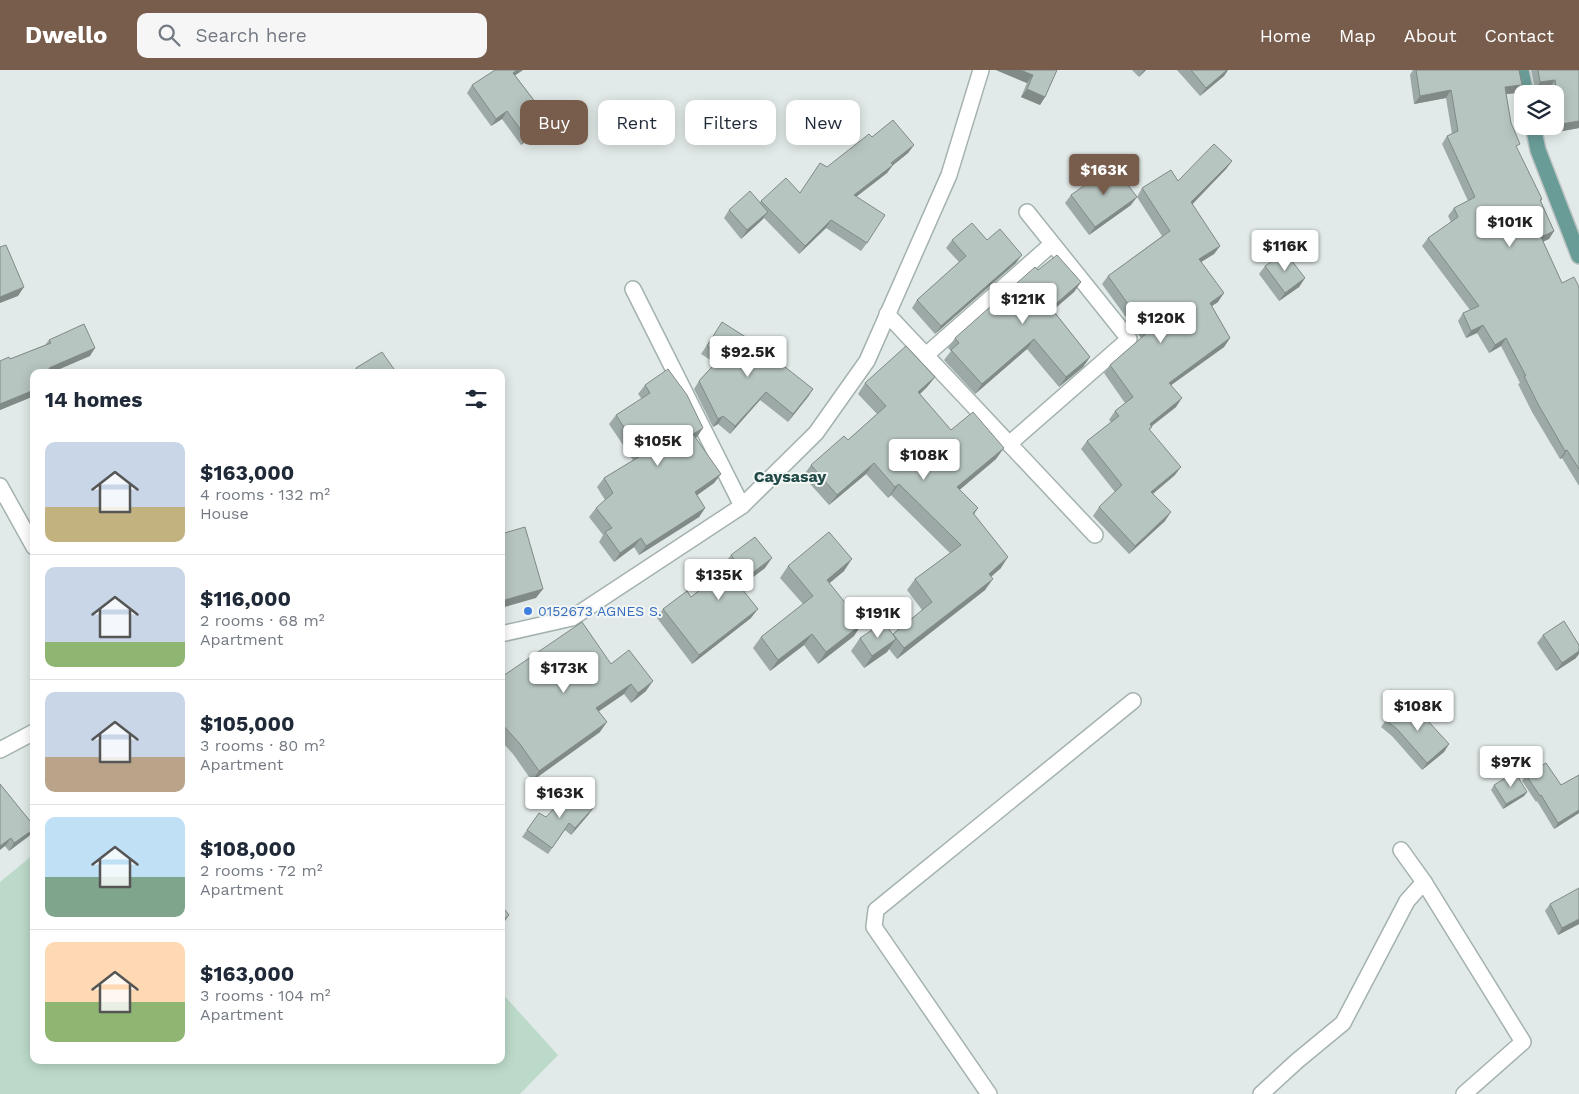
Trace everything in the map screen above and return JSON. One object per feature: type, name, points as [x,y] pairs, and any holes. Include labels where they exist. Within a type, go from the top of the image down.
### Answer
[{"type":"main road","points":[[1521,70],[1524,85]]},
{"type":"main road","points":[[1535,135],[1538,150],[1579,256]]},
{"type":"street","points":[[505,633],[572,618],[742,506],[816,434],[867,361],[949,175],[981,70]]},
{"type":"street","points":[[1009,444],[1129,339],[1027,212]]},
{"type":"street","points":[[926,355],[1052,244]]},
{"type":"street","points":[[633,289],[742,506]]},
{"type":"street","points":[[888,314],[1095,535]]},
{"type":"street","points":[[0,486],[30,540]]},
{"type":"street","points":[[988,1094],[874,927],[876,910],[1133,701]]},
{"type":"street","points":[[0,750],[30,734]]},
{"type":"street","points":[[1401,850],[1424,882],[1523,1042],[1464,1094]]},
{"type":"street","points":[[1261,1094],[1343,1023],[1407,901],[1424,882]]},
{"type":"green space","points":[[30,857],[30,1064],[505,1064],[505,996],[558,1055],[520,1094],[0,1094],[0,882]]},
{"type":"building","points":[[495,70],[517,70],[513,73],[534,100],[520,100],[520,129],[507,111],[496,119],[472,85]]},
{"type":"building","points":[[1020,70],[1057,70],[1045,97],[1027,89],[1033,75]]},
{"type":"building","points":[[1191,70],[1227,70],[1206,88]]},
{"type":"building","points":[[1416,70],[1519,70],[1522,85],[1505,87],[1514,135],[1516,135],[1520,144],[1516,146],[1542,199],[1540,200],[1554,231],[1541,237],[1562,283],[1574,277],[1579,287],[1579,469],[1567,450],[1565,451],[1538,404],[1506,338],[1495,345],[1483,325],[1471,331],[1463,313],[1479,306],[1428,238],[1458,217],[1454,208],[1475,197],[1447,136],[1458,131],[1451,90],[1420,96]]},
{"type":"building","points":[[1538,70],[1579,70],[1579,121],[1564,124],[1564,85],[1556,85],[1555,80],[1540,82]]},
{"type":"building","points":[[893,120],[914,145],[891,163],[893,165],[854,195],[885,215],[867,243],[831,220],[805,246],[761,201],[786,178],[800,193],[820,163],[827,167],[855,145],[860,145],[860,141],[869,134],[872,137]]},
{"type":"building","points":[[1214,144],[1232,161],[1191,202],[1220,246],[1199,259],[1224,293],[1210,303],[1230,338],[1169,383],[1182,398],[1150,424],[1152,427],[1149,429],[1181,467],[1151,492],[1171,512],[1135,546],[1099,507],[1122,485],[1087,441],[1119,416],[1115,411],[1133,397],[1110,365],[1148,332],[1108,276],[1170,231],[1142,188],[1171,170],[1178,181]]},
{"type":"building","points":[[1113,165],[1137,197],[1095,227],[1071,195]]},
{"type":"building","points":[[750,191],[768,212],[747,230],[729,210]]},
{"type":"building","points":[[972,223],[987,240],[1000,229],[1022,255],[941,326],[917,300],[966,256],[952,240]]},
{"type":"building","points":[[6,245],[24,287],[0,297],[0,247]]},
{"type":"building","points":[[1285,252],[1305,278],[1285,293],[1265,266]]},
{"type":"building","points":[[1057,255],[1081,282],[1051,308],[1090,357],[1066,377],[1034,339],[982,384],[951,350],[959,343],[955,338],[1035,267],[1038,270]]},
{"type":"building","points":[[722,322],[752,341],[813,389],[793,414],[766,392],[735,426],[723,416],[718,419],[699,381],[722,356],[707,346]]},
{"type":"building","points":[[84,324],[95,348],[50,369],[30,369],[30,392],[0,404],[0,361],[51,343],[49,340]]},
{"type":"building","points":[[906,346],[935,377],[918,392],[951,430],[973,412],[1004,448],[957,487],[978,508],[973,513],[1008,557],[989,574],[993,579],[904,648],[893,634],[932,602],[915,579],[961,545],[899,484],[895,487],[874,463],[837,495],[811,465],[844,436],[848,440],[886,406],[865,383]]},
{"type":"building","points":[[382,352],[394,369],[357,369]]},
{"type":"building","points":[[668,369],[687,395],[703,428],[693,434],[721,474],[695,492],[705,508],[646,546],[641,538],[620,553],[605,532],[612,528],[596,508],[613,493],[604,478],[642,455],[616,415],[650,393],[645,385]]},
{"type":"building","points":[[525,527],[543,589],[505,600],[505,533]]},
{"type":"building","points":[[829,532],[852,559],[827,580],[862,624],[826,652],[812,634],[778,660],[761,637],[813,596],[788,566]]},
{"type":"building","points":[[755,537],[772,558],[738,584],[758,609],[699,655],[663,609],[687,591],[691,597],[736,562],[731,555]]},
{"type":"building","points":[[1564,621],[1579,645],[1579,651],[1562,663],[1543,635]]},
{"type":"building","points":[[582,622],[611,664],[629,650],[653,681],[638,693],[631,684],[596,708],[607,722],[539,771],[520,744],[505,727],[505,675]]},
{"type":"building","points":[[884,622],[896,639],[872,656],[860,638]]},
{"type":"building","points":[[1402,701],[1428,721],[1449,744],[1427,763],[1397,729],[1386,720]]},
{"type":"building","points":[[1546,763],[1561,785],[1579,775],[1579,810],[1558,823],[1526,775]]},
{"type":"building","points":[[1515,772],[1527,792],[1506,804],[1494,785]]},
{"type":"building","points":[[0,784],[30,821],[30,832],[14,843],[11,838],[0,846]]},
{"type":"building","points":[[572,789],[593,808],[575,828],[569,823],[552,848],[527,830],[539,813],[546,817]]},
{"type":"building","points":[[1579,888],[1579,919],[1562,928],[1550,904]]},
{"type":"building","points":[[505,910],[509,915],[505,918]]},
{"type":"place","name":"0152673 AGNES S.","points":[[528,611]]},
{"type":"district","name":"Caysasay","points":[[790,476]]}]
